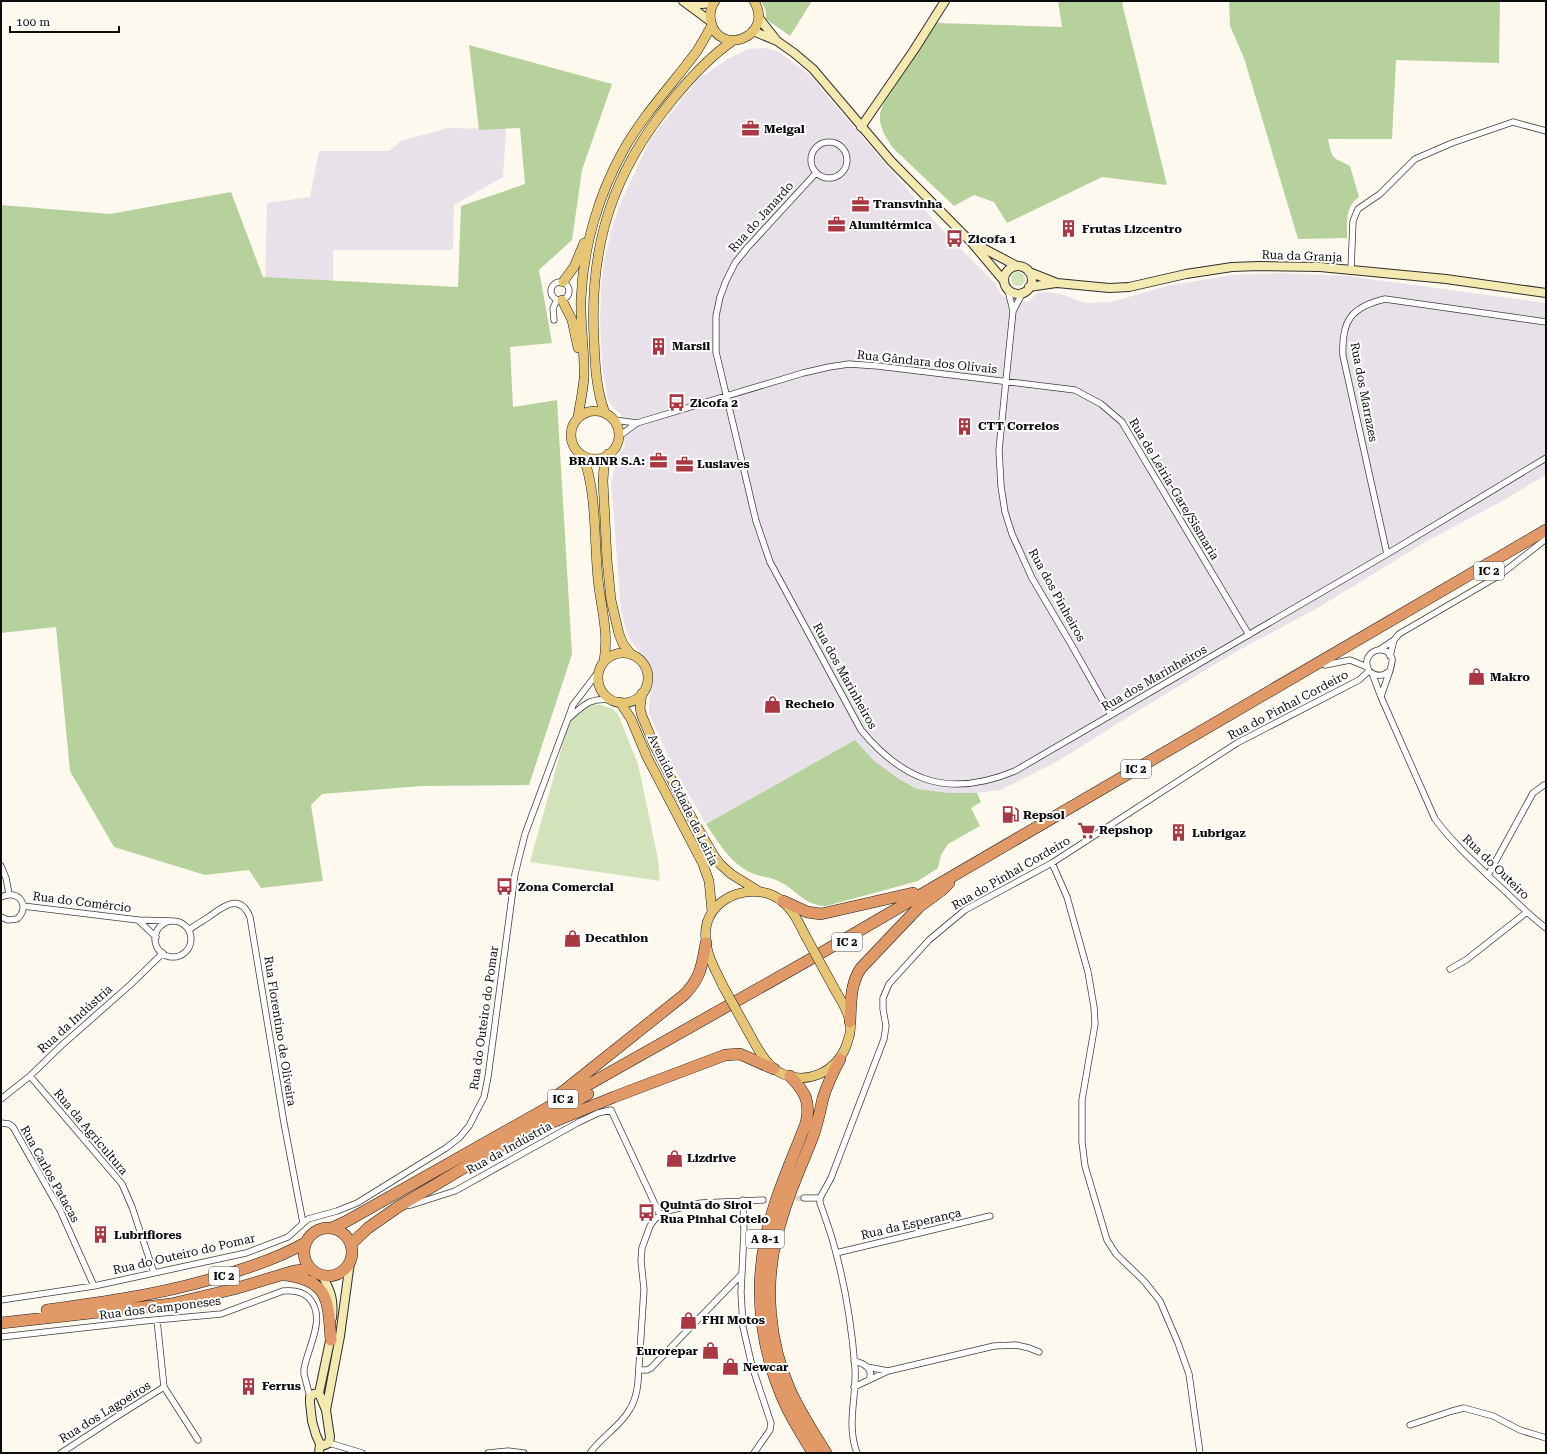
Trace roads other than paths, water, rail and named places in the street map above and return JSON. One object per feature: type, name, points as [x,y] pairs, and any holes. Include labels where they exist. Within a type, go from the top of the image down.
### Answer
[{"type":"highway","name":"IC 2","points":[[1,1315],[140,1297],[194,1285],[258,1264],[305,1243],[308,1237],[319,1229],[332,1228],[347,1221],[725,1008],[1546,530]]},
{"type":"highway","name":"IC 2","points":[[351,1244],[368,1228],[398,1207],[468,1164],[745,1001],[1546,538]]},
{"type":"highway","points":[[850,1022],[852,991],[855,978],[861,968],[919,907],[949,883]]},
{"type":"highway","points":[[783,901],[807,912],[821,914],[896,898],[929,889]]},
{"type":"highway","points":[[469,1152],[482,1141],[565,1090],[684,995],[693,985],[699,974],[706,942]]},
{"type":"highway","points":[[510,1140],[600,1102],[725,1055],[740,1054],[774,1069]]},
{"type":"highway","name":"A 8-1","points":[[826,1453],[798,1406],[782,1366],[772,1323],[770,1300],[776,1237],[791,1190],[813,1138],[828,1084],[840,1060]]},
{"type":"highway","name":"A 8-1","points":[[790,1076],[807,1099],[808,1114],[766,1236],[762,1263],[760,1306],[766,1347],[776,1383],[788,1410],[813,1453]]},
{"type":"highway","points":[[305,1243],[304,1257],[310,1269],[322,1276],[338,1274],[345,1269],[350,1262],[352,1256],[351,1244],[344,1234],[332,1228]]},
{"type":"highway","name":"IC 2","points":[[1,1323],[171,1304],[234,1289],[282,1274],[310,1269]]},
{"type":"highway","points":[[282,1274],[307,1279],[314,1283],[322,1292],[327,1299],[331,1340]]},
{"type":"main road","points":[[754,1],[757,6],[759,18],[777,41]]},
{"type":"main road","points":[[861,127],[914,50],[945,1]]},
{"type":"main road","points":[[563,282],[574,267],[615,167],[632,135],[698,50],[711,23],[710,12],[714,2],[687,3]]},
{"type":"main road","points":[[687,3],[711,23],[720,36],[728,40],[745,38],[753,32],[759,18]]},
{"type":"main road","points":[[753,32],[777,41],[816,72],[891,161],[972,243],[1004,281],[1008,290],[1015,293],[1026,290],[1031,278],[1029,272],[1022,267],[1017,266],[972,243]]},
{"type":"main road","points":[[605,413],[600,402],[596,372],[592,302],[596,265],[604,228],[612,203],[628,164],[658,117],[686,83],[711,57],[734,40]]},
{"type":"main road","points":[[594,220],[587,251],[582,287],[581,313],[584,378],[578,417],[571,430],[571,438],[573,446],[583,456],[588,458],[598,458],[608,454]]},
{"type":"main road","points":[[1004,281],[1006,272],[1017,266]]},
{"type":"main road","name":"Rua da Granja","points":[[1029,272],[1057,283],[1103,288],[1129,287],[1186,274],[1232,267],[1294,266],[1446,279],[1546,293]]},
{"type":"main road","name":"Rua da Granja","points":[[1026,290],[1057,283]]},
{"type":"main road","points":[[559,300],[572,320],[584,367]]},
{"type":"main road","points":[[578,417],[594,411],[605,413],[614,420],[617,428],[618,437],[615,446],[608,454],[604,467],[603,481],[610,594],[619,634],[623,644],[631,654],[641,661],[647,671],[647,682],[642,693],[639,697],[630,701],[616,701],[604,694],[598,679],[599,671],[604,661],[606,631],[598,580],[590,480],[583,456]]},
{"type":"main road","points":[[604,661],[617,654],[631,654]]},
{"type":"main road","name":"Avenida Cidade de Leiria","points":[[642,693],[640,708],[652,739],[686,808],[713,854],[720,864],[731,874],[760,892]]},
{"type":"main road","name":"Avenida Cidade de Leiria","points":[[616,701],[631,719],[647,756],[703,864],[709,881],[712,912]]},
{"type":"main road","points":[[760,892],[775,896],[783,901],[793,913],[834,988],[850,1022],[847,1046],[840,1060],[820,1074],[806,1078],[790,1076],[774,1069],[762,1056],[723,986],[710,959],[706,942],[706,927],[712,912],[720,902],[739,893],[760,892]]},
{"type":"main road","points":[[326,1410],[340,1336],[350,1262]]},
{"type":"main road","points":[[319,1453],[330,1437],[326,1410],[319,1393],[331,1340],[333,1300],[332,1294],[322,1276]]},
{"type":"main road","points":[[319,1393],[310,1397],[312,1420],[316,1435],[325,1443]]},
{"type":"street","points":[[1351,270],[1353,221],[1358,209],[1380,194],[1415,159],[1452,143],[1513,122],[1546,131]]},
{"type":"street","points":[[826,141],[837,143],[842,147],[848,158],[847,164],[840,175],[834,178],[828,178],[816,173],[810,163],[810,157],[815,147],[826,141]]},
{"type":"street","name":"Rua do Janardo","points":[[725,396],[716,352],[715,334],[716,316],[720,297],[726,280],[735,263],[747,248],[816,173]]},
{"type":"street","points":[[554,320],[553,308],[559,300],[567,297],[570,292],[568,286],[563,282],[557,282],[552,286],[551,290],[552,296],[559,300]]},
{"type":"street","name":"Rua dos Pinheiros","points":[[1008,290],[1014,311],[1000,450],[1001,486],[1005,512],[1012,534],[1032,578],[1111,715]]},
{"type":"street","name":"Rua dos Pinheiros","points":[[1014,311],[1026,290]]},
{"type":"street","name":"Rua dos Marrazes","points":[[1387,554],[1343,356],[1342,340],[1346,325],[1354,312],[1369,303],[1385,299],[1546,322]]},
{"type":"street","name":"Rua Gândara dos Olivais","points":[[618,437],[637,423],[803,372],[849,364],[878,366],[1006,382]]},
{"type":"street","name":"Rua de Leiria-Gare/Sismaria","points":[[1006,382],[1075,390],[1101,404],[1122,422],[1249,635]]},
{"type":"street","name":"Rua dos Marinheiros","points":[[725,396],[756,521],[770,562],[861,730],[882,753],[903,769],[929,781],[944,784],[975,783],[995,779],[1015,771],[1249,635]]},
{"type":"street","name":"Rua Gândara dos Olivais","points":[[614,420],[637,423]]},
{"type":"street","points":[[1249,635],[1546,458]]},
{"type":"street","points":[[1369,670],[1367,659],[1372,652],[1379,650],[1394,640],[1399,634],[1500,575],[1546,538]]},
{"type":"street","points":[[1390,656],[1394,640]]},
{"type":"street","points":[[1379,650],[1387,652],[1392,663],[1381,697]]},
{"type":"street","points":[[1325,665],[1350,660],[1382,676],[1388,672]]},
{"type":"street","name":"Rua do Outeiro","points":[[1369,670],[1435,819],[1446,834],[1526,912],[1546,928]]},
{"type":"street","name":"Rua do Pinhal Cordeiro","points":[[820,1198],[832,1178],[884,1039],[886,1026],[883,998],[889,984],[929,940],[965,910],[1052,863],[1238,743],[1359,680],[1369,670]]},
{"type":"street","name":"Rua do Outeiro do Pomar","points":[[1,1300],[94,1286],[246,1253],[288,1237],[308,1219],[337,1211],[357,1203],[433,1157],[459,1138],[470,1126],[484,1098],[514,874],[525,834],[573,705],[599,671]]},
{"type":"street","points":[[567,720],[591,701],[603,699],[616,701]]},
{"type":"street","points":[[1488,875],[1533,793],[1544,785]]},
{"type":"street","points":[[1052,863],[1067,897],[1088,972],[1094,1008],[1095,1024],[1082,1100],[1082,1142],[1084,1166],[1107,1240],[1116,1254],[1144,1281],[1160,1301],[1178,1343],[1189,1374],[1200,1453]]},
{"type":"street","points":[[1,866],[6,878],[9,894]]},
{"type":"street","points":[[1,897],[9,894],[16,896],[21,899],[23,906],[22,912],[17,919],[8,920],[1,917]]},
{"type":"street","name":"Rua Florentino de Oliveira","points":[[188,930],[232,903],[243,906],[247,910],[250,917],[284,1124],[303,1222]]},
{"type":"street","name":"Rua do Comércio","points":[[23,906],[138,920],[173,921]]},
{"type":"street","points":[[1450,969],[1466,960],[1526,912]]},
{"type":"street","name":"Rua do Comércio","points":[[138,920],[156,937]]},
{"type":"street","points":[[173,921],[179,922],[188,930],[191,940],[187,950],[178,956],[167,956],[156,943],[157,932],[163,924],[173,921]]},
{"type":"street","name":"Rua da Indústria","points":[[1,1100],[30,1076],[163,953]]},
{"type":"street","name":"Rua da Agricultura","points":[[30,1076],[122,1184],[132,1207],[154,1273]]},
{"type":"street","name":"Rua da Indústria","points":[[398,1207],[411,1206],[456,1191],[579,1122],[598,1113],[611,1110],[660,1215]]},
{"type":"street","name":"Rua Carlos Patacas","points":[[1,1122],[9,1124],[13,1128],[60,1210],[94,1286]]},
{"type":"street","points":[[804,1198],[820,1198],[820,1203],[836,1252],[848,1310],[854,1361],[852,1429],[854,1446],[857,1453]]},
{"type":"street","points":[[743,1200],[744,1242],[741,1276],[741,1302],[745,1340],[771,1423],[770,1430],[754,1453]]},
{"type":"street","points":[[590,1453],[625,1417],[636,1396],[644,1289],[641,1261],[642,1248],[650,1226],[660,1215],[667,1211],[701,1203],[763,1200]]},
{"type":"street","name":"Rua da Esperança","points":[[836,1252],[990,1216]]},
{"type":"street","points":[[639,1370],[647,1370],[651,1368],[741,1276]]},
{"type":"street","name":"Rua dos Camponeses","points":[[1,1338],[221,1314],[283,1291],[292,1290],[306,1296],[313,1303],[316,1310],[317,1318],[304,1369],[310,1397]]},
{"type":"street","name":"Rua dos Lagoeiros","points":[[61,1453],[164,1388],[158,1320]]},
{"type":"street","points":[[854,1388],[888,1371],[994,1346],[1016,1345],[1039,1352]]},
{"type":"street","points":[[854,1361],[867,1367],[888,1371]]},
{"type":"street","points":[[867,1367],[871,1373],[868,1380]]},
{"type":"street","points":[[164,1388],[198,1440]]},
{"type":"street","points":[[1410,1426],[1464,1408],[1493,1416],[1520,1430],[1546,1438]]},
{"type":"street","points":[[325,1443],[362,1453]]},
{"type":"street","points":[[488,1453],[524,1453]]},
{"type":"tunnel","points":[[787,1199],[804,1198]]},
{"type":"place","name":"Meigal","points":[[751,129]]},
{"type":"place","name":"Transvinha","points":[[860,204]]},
{"type":"place","name":"Alumitérmica","points":[[836,225]]},
{"type":"place","name":"Frutas Lizcentro","points":[[1069,229]]},
{"type":"place","name":"Zicofa 1","points":[[955,239]]},
{"type":"place","name":"Marsil","points":[[659,346]]},
{"type":"place","name":"Zicofa 2","points":[[677,403]]},
{"type":"place","name":"CTT Correios","points":[[965,426]]},
{"type":"place","name":"BRAINR S.A:","points":[[658,461]]},
{"type":"place","name":"Lusiaves","points":[[684,464]]},
{"type":"place","name":"Makro","points":[[1477,677]]},
{"type":"place","name":"Recheio","points":[[772,704]]},
{"type":"place","name":"Repsol","points":[[1010,815]]},
{"type":"place","name":"Repshop","points":[[1086,830]]},
{"type":"place","name":"Lubrigaz","points":[[1179,833]]},
{"type":"place","name":"Zona Comercial","points":[[505,887]]},
{"type":"place","name":"Decathlon","points":[[572,938]]},
{"type":"place","name":"Lizdrive","points":[[674,1158]]},
{"type":"place","name":"Quinta do Sirol Rua Pinhal Cotelo","points":[[647,1212]]},
{"type":"place","name":"Lubriflores","points":[[101,1235]]},
{"type":"place","name":"FHI Motos","points":[[689,1320]]},
{"type":"place","name":"Eurorepar","points":[[711,1351]]},
{"type":"place","name":"Newcar","points":[[730,1367]]},
{"type":"place","name":"Ferrus","points":[[249,1386]]}]
